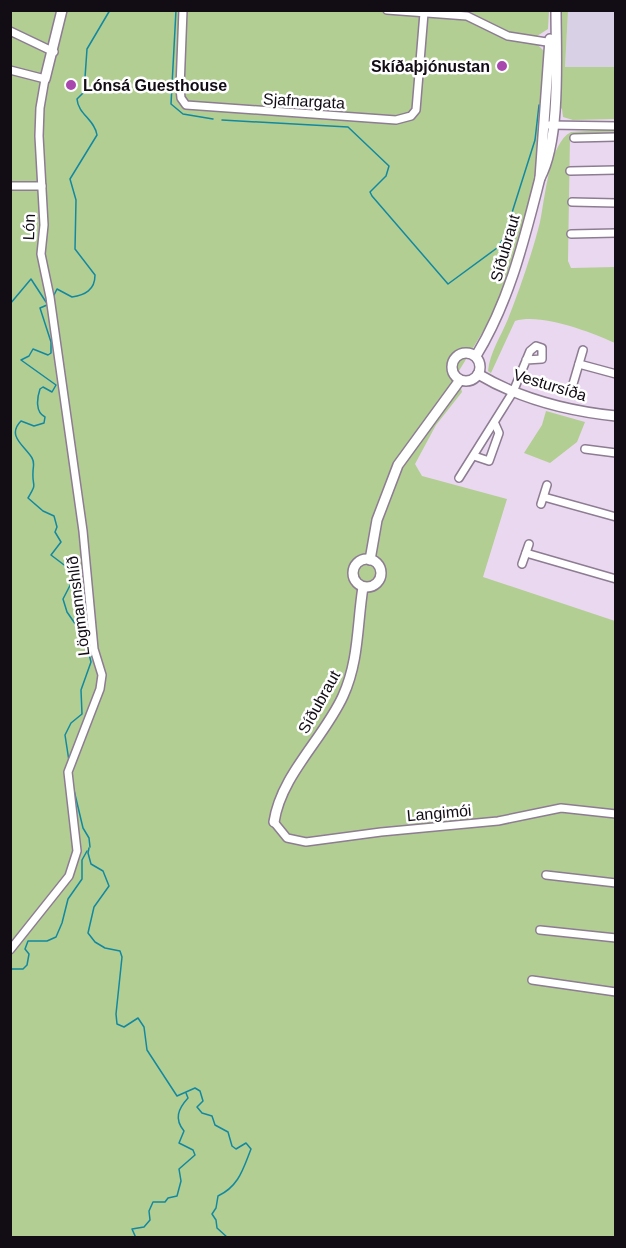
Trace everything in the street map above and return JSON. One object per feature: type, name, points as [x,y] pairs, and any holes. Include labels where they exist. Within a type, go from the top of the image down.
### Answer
[{"type":"street","points":[[10,70],[45,79],[54,52],[62,10]]},
{"type":"street","name":"Sjafnargata","points":[[183,10],[180,88],[181,98],[186,105],[396,120],[411,116],[416,110],[424,13]]},
{"type":"street","points":[[387,10],[467,16],[508,36],[553,43]]},
{"type":"street","name":"Síðubraut","points":[[551,10],[553,43]]},
{"type":"street","name":"Síðubraut","points":[[476,356],[508,291],[519,261],[540,177],[545,167],[556,10]]},
{"type":"street","points":[[10,31],[54,52]]},
{"type":"street","name":"Lón","points":[[45,79],[40,108],[44,225],[41,254],[61,375]]},
{"type":"street","points":[[548,125],[615,126]]},
{"type":"street","points":[[574,138],[615,136]]},
{"type":"street","points":[[570,171],[615,170]]},
{"type":"street","points":[[10,186],[42,186]]},
{"type":"street","points":[[572,202],[615,203]]},
{"type":"street","points":[[571,234],[615,233]]},
{"type":"street","points":[[573,384],[583,350]]},
{"type":"street","points":[[468,353],[476,356],[481,366],[478,374],[471,380],[460,380],[453,370],[456,357],[468,353]]},
{"type":"street","points":[[459,478],[495,424],[513,392],[526,360]]},
{"type":"street","points":[[579,364],[615,374]]},
{"type":"street","name":"Vestursíða","points":[[478,374],[513,392],[569,409],[615,416]]},
{"type":"street","name":"Lögmannshlíð","points":[[10,950],[69,876],[75,865],[77,851],[68,772],[100,689],[102,675],[94,649],[83,531],[61,375]]},
{"type":"street","points":[[370,560],[377,520],[398,465],[460,380]]},
{"type":"street","points":[[474,456],[489,461],[499,433],[495,424]]},
{"type":"street","points":[[585,449],[615,453]]},
{"type":"street","points":[[547,485],[543,501],[615,517]]},
{"type":"street","points":[[522,564],[529,544]]},
{"type":"street","points":[[526,553],[615,579]]},
{"type":"street","points":[[370,560],[379,566],[380,578],[374,585],[363,587],[354,579],[353,570],[359,562],[370,560]]},
{"type":"street","name":"Síðubraut","points":[[274,822],[282,798],[338,706],[353,673],[363,587]]},
{"type":"street","name":"Langimói","points":[[274,822],[287,838],[306,842],[498,821],[561,808],[615,814]]},
{"type":"street","points":[[546,875],[615,883]]},
{"type":"street","points":[[540,930],[615,938]]},
{"type":"street","points":[[532,980],[615,992]]},
{"type":"shaded area","points":[[568,11],[615,11],[615,67],[565,67]]},
{"type":"green space","points":[[11,11],[549,11],[548,29],[537,36],[537,44],[546,53],[542,112],[531,201],[516,258],[495,309],[457,374],[462,392],[436,425],[415,464],[422,476],[507,499],[483,577],[615,621],[615,1237],[11,1237]]},
{"type":"green space","points":[[558,11],[568,11],[565,67],[615,67],[615,119],[573,120],[563,117],[562,109],[555,103]]},
{"type":"green space","points":[[615,129],[615,134],[570,136],[568,261],[571,268],[615,267],[615,343],[579,329],[552,322],[526,319],[515,321],[491,373],[488,371],[491,357],[526,271],[540,222],[549,172],[558,147],[571,132]]},
{"type":"green space","points":[[546,411],[585,422],[577,442],[550,463],[524,453],[542,425]]},
{"type":"waterway","points":[[53,297],[57,289],[72,297],[81,295],[91,288],[95,280],[95,275],[75,249],[76,200],[70,179],[97,135],[93,125],[80,109],[77,99],[84,92],[87,49],[110,10]]},
{"type":"waterway","points":[[176,10],[171,104],[183,114],[213,119]]},
{"type":"waterway","points":[[222,120],[348,127],[389,166],[386,176],[370,192],[372,196],[448,284],[497,248],[504,238],[535,140],[539,105]]},
{"type":"waterway","points":[[10,304],[31,279],[46,302]]},
{"type":"waterway","points":[[47,302],[47,305],[40,308],[51,342],[51,353],[48,355],[33,349],[29,356],[21,360],[56,385],[52,392],[43,387],[40,389],[38,404],[40,412],[45,417],[44,423],[34,426],[21,421],[15,431],[18,441],[33,461],[34,487],[28,498],[43,511],[54,516],[57,527],[55,532],[61,542],[51,555],[76,574],[63,599],[67,612],[85,638],[91,662],[81,690],[82,714],[71,723],[65,735],[69,761]]},
{"type":"waterway","points":[[73,786],[90,847]]},
{"type":"waterway","points":[[89,848],[91,864],[103,871],[109,886],[94,907],[88,933],[95,942],[105,948],[120,951],[122,957],[117,1024],[124,1027],[138,1018],[144,1027],[147,1050],[177,1096],[195,1088],[200,1091],[203,1101],[197,1107],[202,1113],[212,1116],[215,1125],[228,1132],[232,1146],[236,1149],[246,1143],[251,1149],[236,1182],[218,1196],[216,1208],[212,1214],[217,1228],[228,1238]]},
{"type":"waterway","points":[[10,969],[23,969],[27,965],[29,954],[25,949],[28,941],[47,941],[56,937],[68,899],[82,879],[82,860],[87,851]]},
{"type":"waterway","points":[[136,1238],[132,1229],[144,1227],[150,1220],[149,1211],[153,1202],[165,1202],[168,1198],[177,1196],[181,1181],[179,1169],[195,1155],[193,1150],[179,1143],[184,1131],[178,1118],[188,1098],[186,1093]]},
{"type":"place","name":"Skíðaþjónustan","points":[[502,66]]},
{"type":"place","name":"Lónsá Guesthouse","points":[[71,85]]}]
